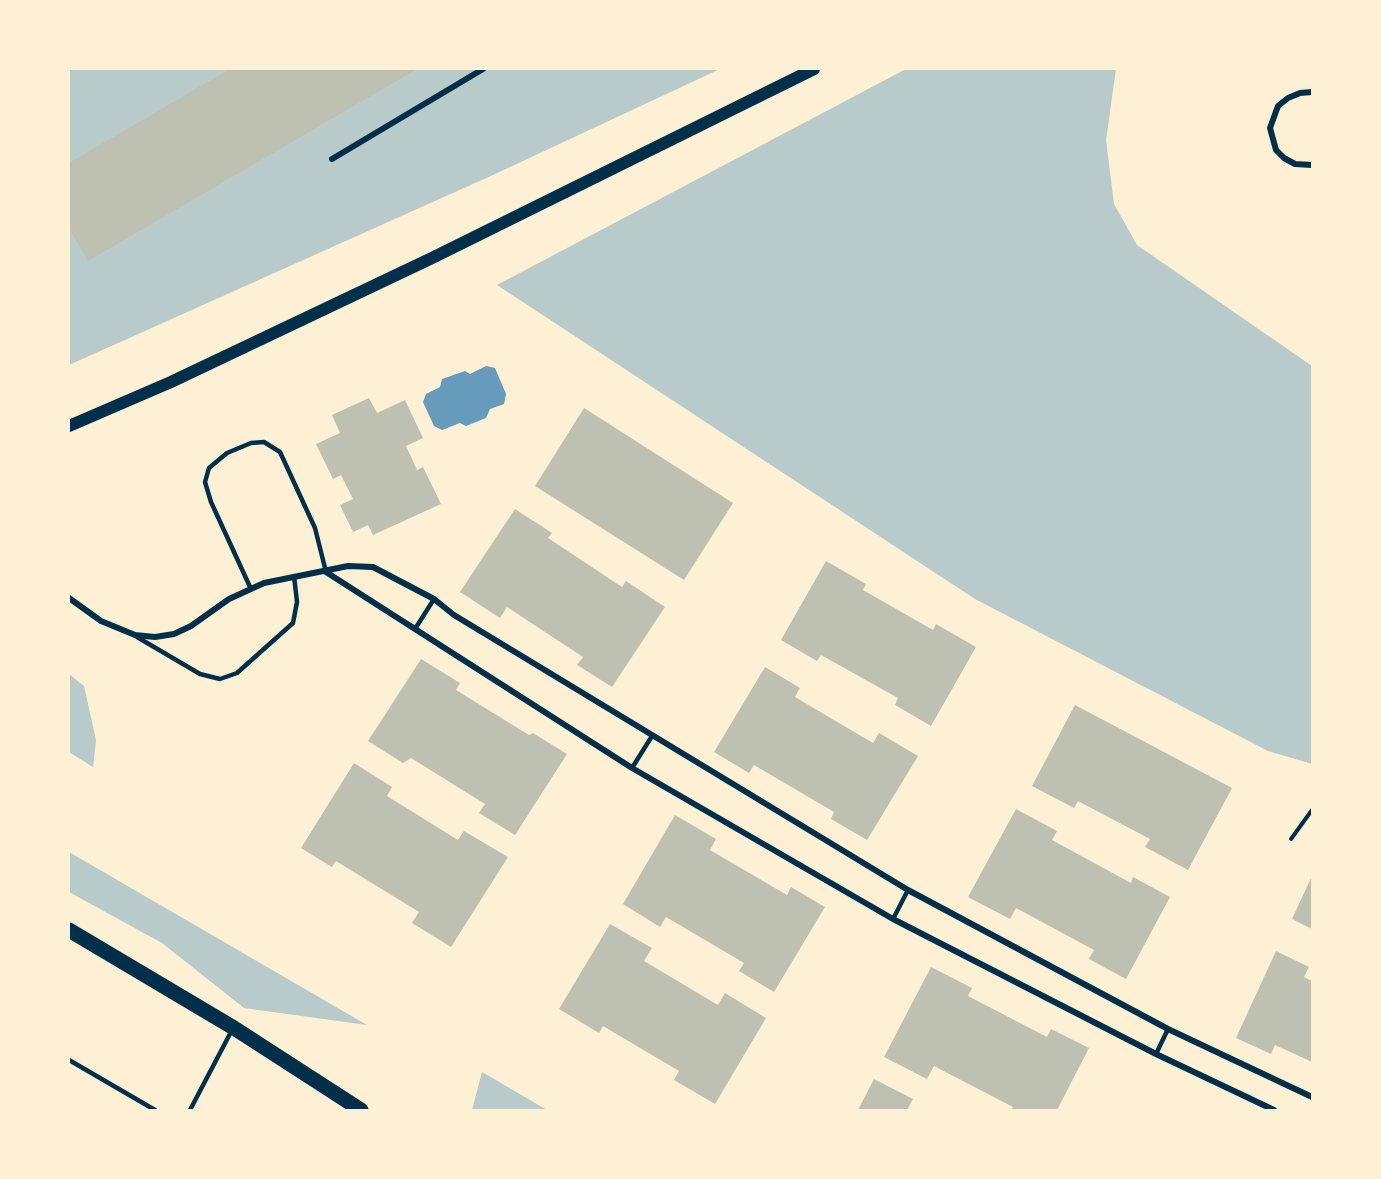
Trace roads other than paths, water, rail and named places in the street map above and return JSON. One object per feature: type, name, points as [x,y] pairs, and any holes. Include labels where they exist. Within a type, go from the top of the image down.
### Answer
[{"type":"main road","points":[[69,426],[171,382],[432,258],[814,69]]},
{"type":"main road","points":[[69,930],[234,1028],[361,1110]]},
{"type":"street","points":[[332,159],[483,69]]},
{"type":"street","points":[[1312,92],[1300,93],[1283,102],[1272,116],[1270,128],[1276,150],[1284,158],[1295,164],[1312,165]]},
{"type":"street","points":[[69,598],[101,621],[135,635],[155,637],[174,634],[191,626],[229,599],[251,589],[294,576],[326,572],[348,566],[373,567],[434,599],[454,615],[908,890],[1168,1029],[1312,1097]]},
{"type":"street","points":[[326,572],[632,768],[893,919],[1156,1054],[1274,1110]]},
{"type":"lane","points":[[251,589],[211,502],[205,482],[209,468],[227,453],[251,443],[264,442],[280,452],[315,528],[326,572]]},
{"type":"lane","points":[[135,635],[200,674],[220,679],[237,673],[293,623],[297,602],[294,576]]},
{"type":"lane","points":[[415,629],[434,599]]},
{"type":"lane","points":[[632,768],[652,736]]},
{"type":"lane","points":[[893,919],[908,890]]},
{"type":"lane","points":[[190,1110],[234,1028]]},
{"type":"lane","points":[[1156,1054],[1168,1029]]},
{"type":"lane","points":[[69,1060],[154,1110]]},
{"type":"water","points":[[486,366],[495,368],[506,394],[504,404],[490,409],[486,418],[466,426],[460,423],[442,430],[434,426],[423,402],[426,394],[440,387],[442,379],[465,371],[470,374]]}]
